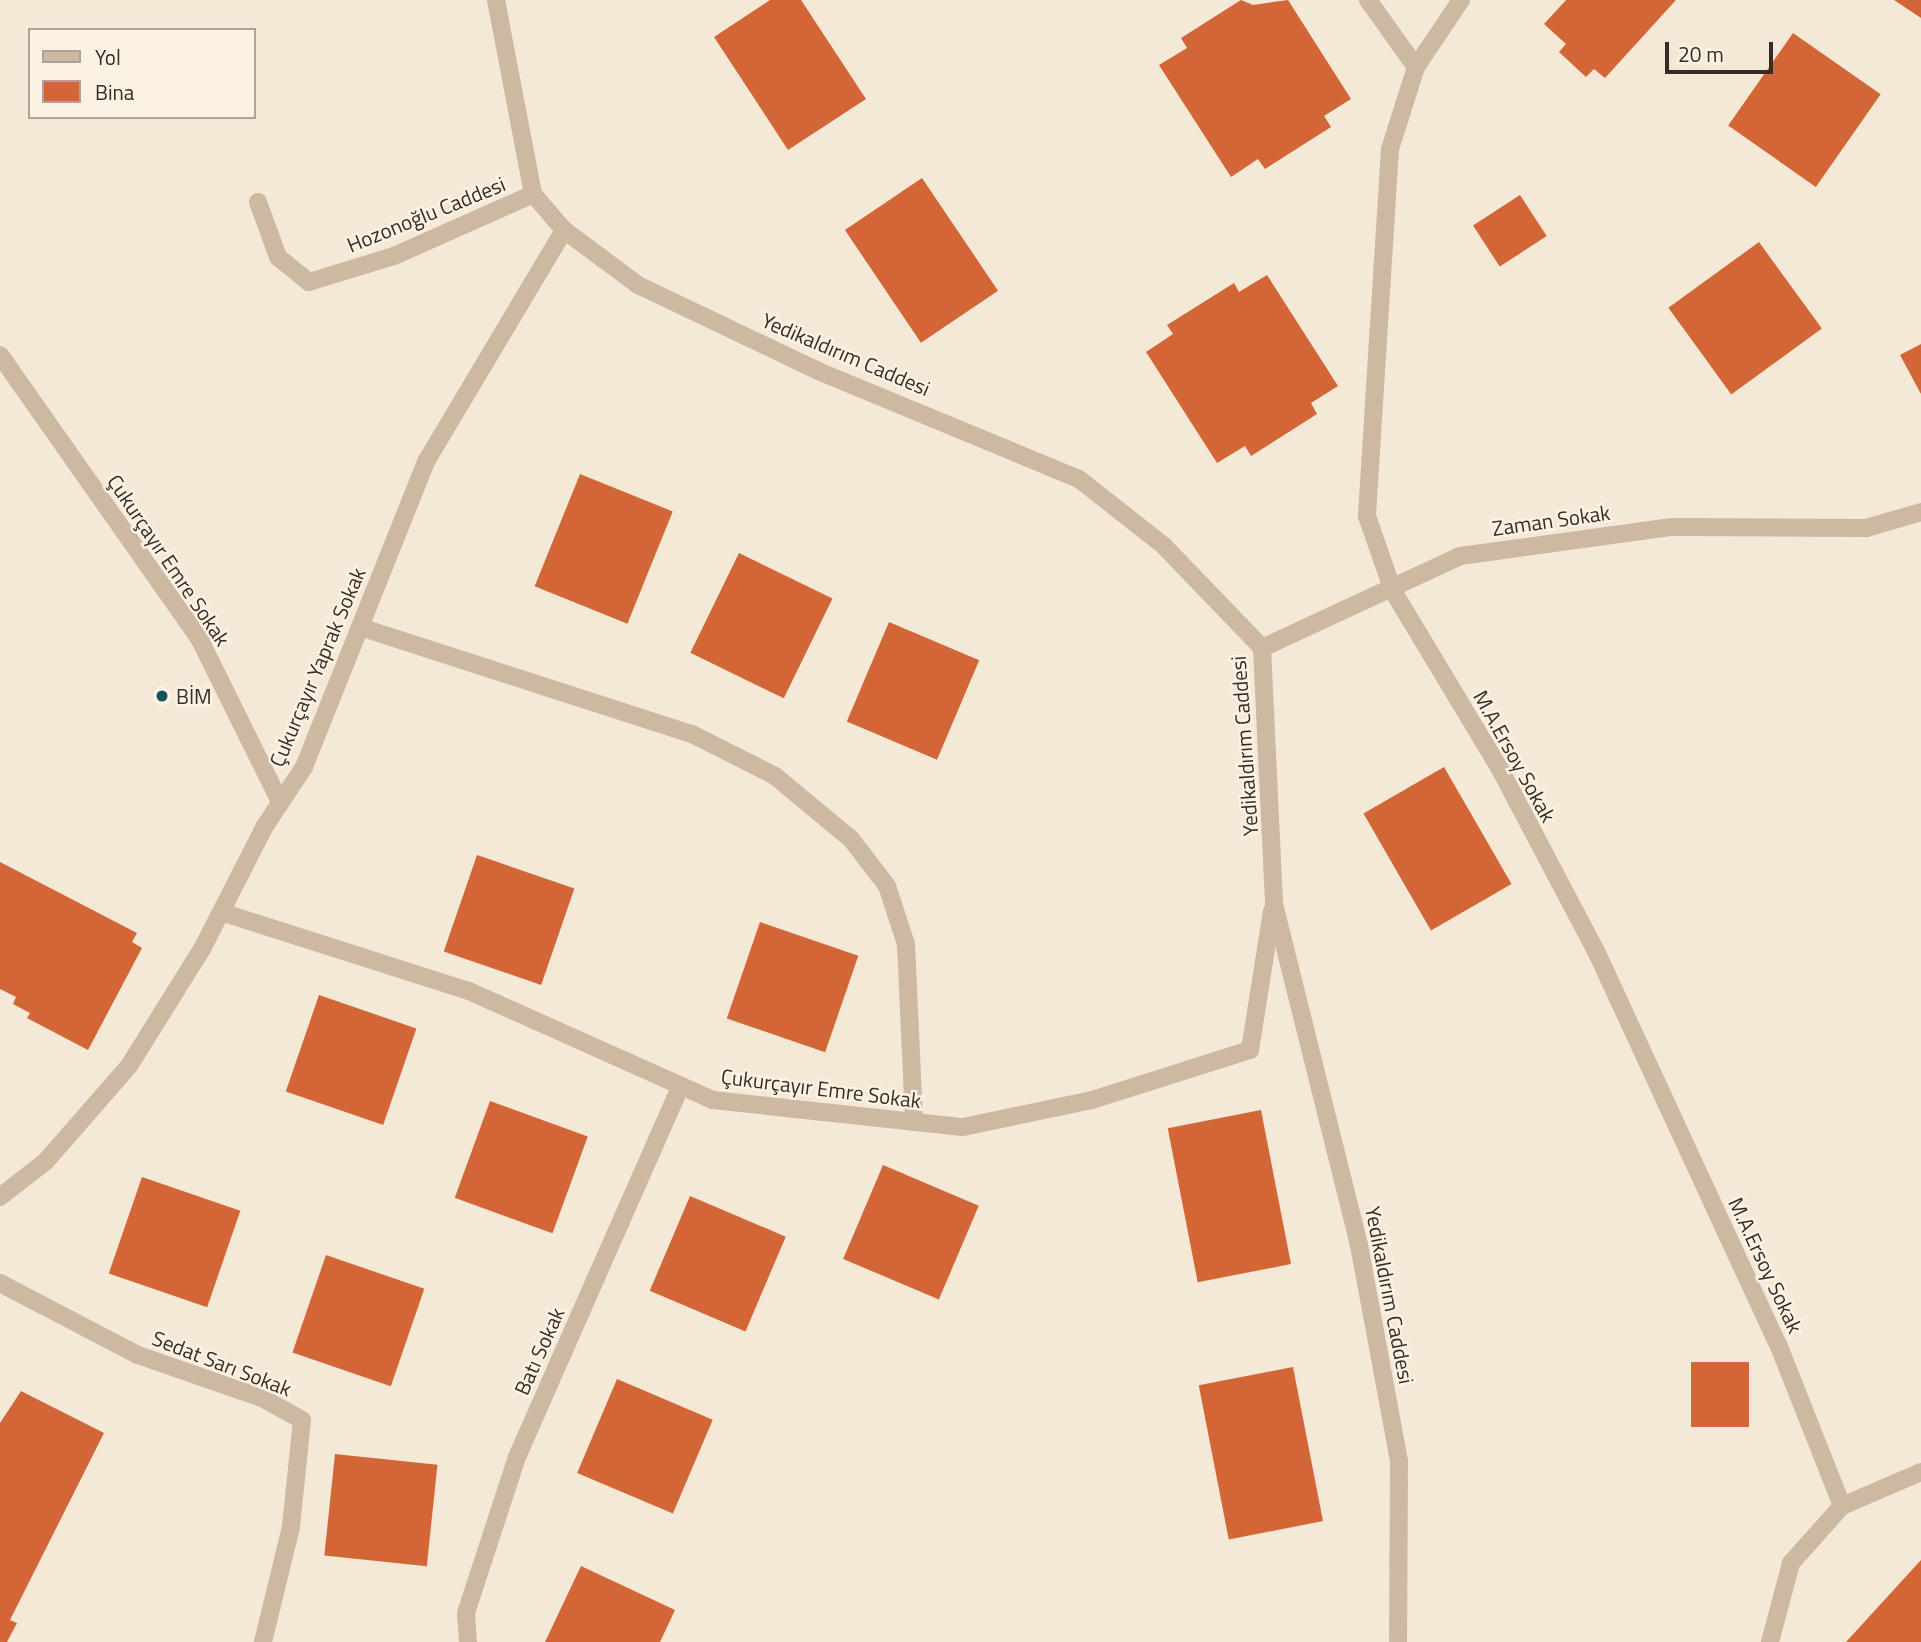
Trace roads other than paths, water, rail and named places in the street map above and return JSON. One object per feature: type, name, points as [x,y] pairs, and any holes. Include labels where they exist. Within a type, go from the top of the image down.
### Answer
[{"type":"street","name":"Yedikaldırım Caddesi","points":[[496,0],[533,194],[564,230],[638,285],[818,371],[1079,479],[1164,547],[1262,648],[1274,904],[1359,1245],[1399,1461],[1398,1642]]},
{"type":"street","points":[[1368,0],[1416,67]]},
{"type":"street","name":"M.A.Ersoy Sokak","points":[[1461,0],[1416,67],[1390,149],[1367,516],[1393,592],[1501,771],[1596,951],[1778,1344],[1842,1506]]},
{"type":"street","name":"Hozonoğlu Caddesi","points":[[258,202],[278,257],[309,282],[394,256],[533,194]]},
{"type":"street","name":"Çukurçayır Yaprak Sokak","points":[[0,1197],[46,1161],[129,1066],[221,912],[280,802],[304,766],[427,460],[564,230]]},
{"type":"street","name":"Çukurçayır Emre Sokak","points":[[0,355],[200,640],[280,802]]},
{"type":"street","name":"Zaman Sokak","points":[[1262,648],[1393,592],[1460,556],[1633,532],[1866,528],[1921,512]]},
{"type":"street","points":[[360,627],[692,734],[775,776],[851,839],[887,886],[906,944],[914,1122]]},
{"type":"street","name":"Çukurçayır Emre Sokak","points":[[221,912],[469,990],[713,1100],[963,1127],[1091,1100],[1250,1050],[1274,904]]},
{"type":"street","name":"Batı Sokak","points":[[468,1642],[466,1612],[517,1457],[681,1086]]},
{"type":"street","name":"Sedat Sarı Sokak","points":[[0,1283],[138,1355],[264,1399],[302,1420],[291,1527],[263,1642]]},
{"type":"street","points":[[1770,1642],[1791,1563],[1842,1506],[1921,1472]]},
{"type":"place","name":"BİM","points":[[162,696]]}]
